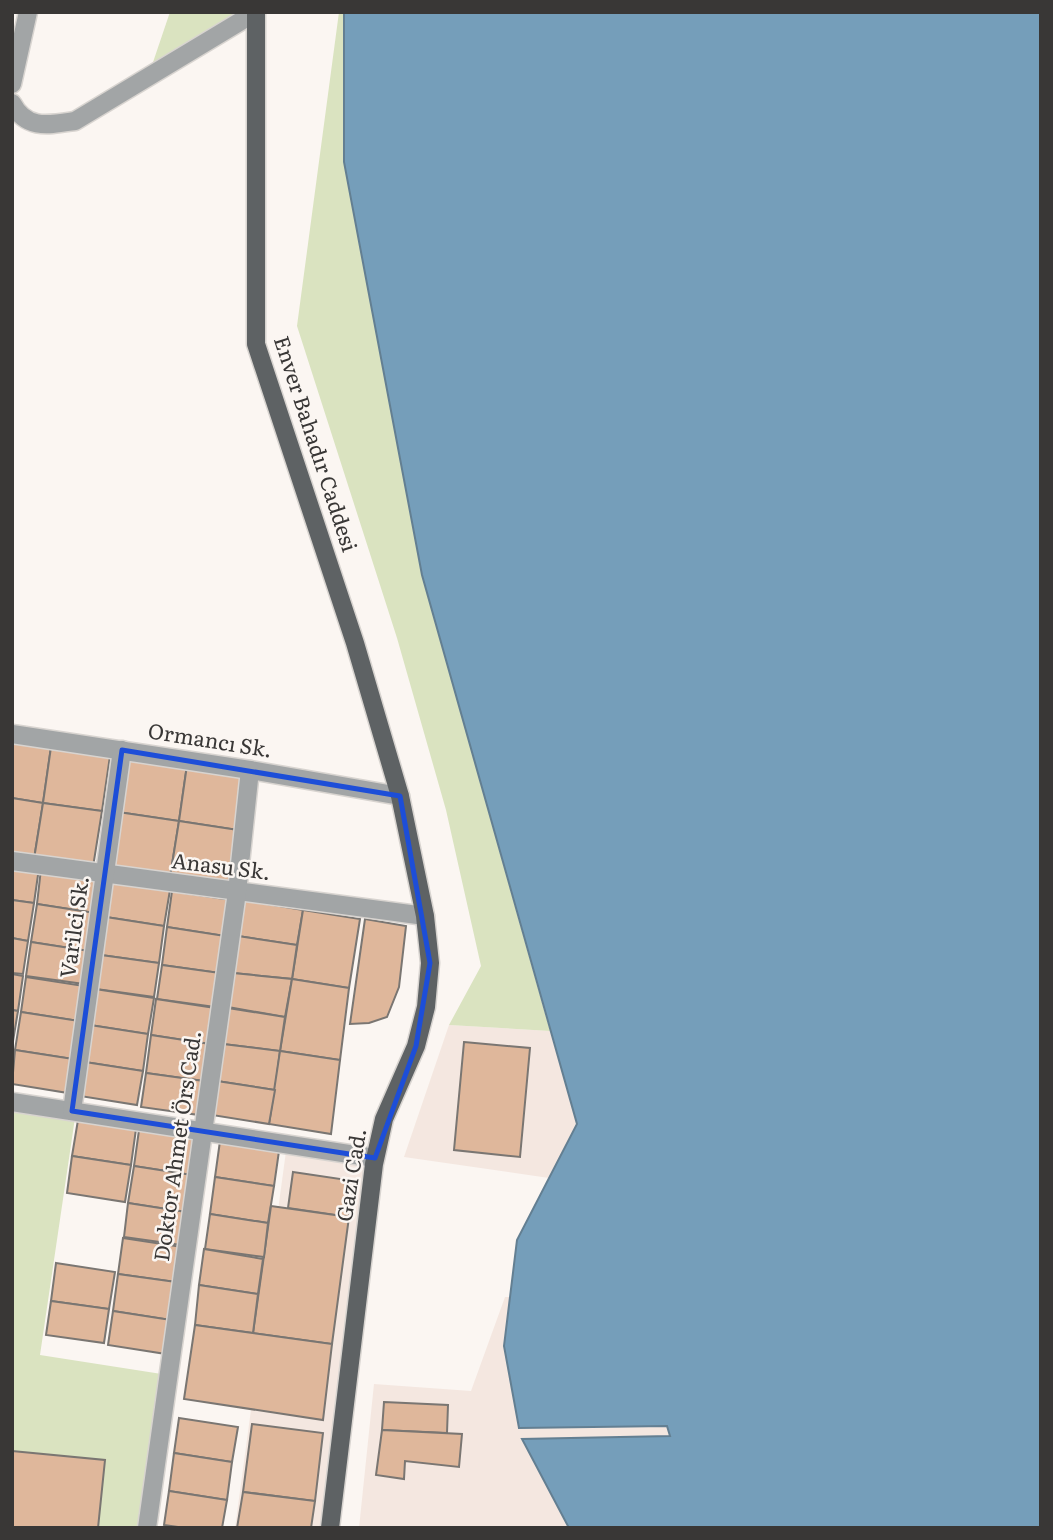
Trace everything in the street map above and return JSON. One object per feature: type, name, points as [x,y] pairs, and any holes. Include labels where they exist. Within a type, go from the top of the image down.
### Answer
[{"type":"main road","name":"Enver Bahadır Caddesi","points":[[256,12],[256,344],[355,643],[400,796]]},
{"type":"main road","name":"Gazi Cad.","points":[[330,1528],[375,1158],[384,1119],[416,1046],[426,1007],[430,963],[425,916],[400,796]]},
{"type":"street","points":[[12,85],[29,12]]},
{"type":"street","points":[[12,103],[18,114],[29,122],[51,124],[75,121],[256,12]]},
{"type":"street","name":"Ormancı Sk.","points":[[12,734],[400,796]]},
{"type":"street","name":"Varilci Sk.","points":[[72,1111],[122,750]]},
{"type":"street","name":"Doktor Ahmet Örs Cad.","points":[[147,1528],[237,892],[250,770]]},
{"type":"street","name":"Anasu Sk.","points":[[12,861],[425,916]]},
{"type":"street","points":[[12,1102],[375,1158]]},
{"type":"highlighted area","points":[[122,750],[400,796],[430,963],[416,1046],[375,1158],[72,1111]]},
{"type":"shaded area","points":[[449,1025],[550,1031],[577,1124],[549,1178],[404,1157]]},
{"type":"shaded area","points":[[287,1144],[375,1158],[330,1528],[235,1528]]},
{"type":"shaded area","points":[[505,1297],[510,1297],[504,1346],[519,1428],[668,1426],[670,1437],[522,1440],[569,1528],[359,1528],[374,1384],[471,1391]]},
{"type":"green space","points":[[170,12],[256,12],[148,77]]},
{"type":"green space","points":[[339,12],[344,12],[344,162],[422,575],[550,1031],[449,1025],[481,966],[446,810],[397,638],[297,326]]},
{"type":"green space","points":[[12,1102],[76,1111],[40,1355],[168,1375],[147,1528],[12,1528]]},
{"type":"water","points":[[344,12],[1041,12],[1041,1528],[569,1528],[522,1439],[670,1436],[667,1426],[519,1428],[504,1346],[517,1240],[577,1124],[422,575],[344,162]]},
{"type":"building","points":[[12,741],[51,747],[43,803],[12,798]]},
{"type":"building","points":[[51,747],[110,756],[102,811],[43,803]]},
{"type":"building","points":[[127,756],[187,765],[179,821],[118,812]]},
{"type":"building","points":[[187,765],[246,774],[238,830],[179,821]]},
{"type":"building","points":[[12,798],[43,803],[34,859],[12,855]]},
{"type":"building","points":[[43,803],[102,811],[93,867],[34,859]]},
{"type":"building","points":[[118,812],[179,821],[170,877],[110,868]]},
{"type":"building","points":[[179,821],[238,830],[229,885],[170,877]]},
{"type":"building","points":[[12,864],[39,868],[34,903],[12,900]]},
{"type":"building","points":[[41,869],[100,878],[95,913],[37,904]]},
{"type":"building","points":[[111,882],[170,890],[164,926],[106,917]]},
{"type":"building","points":[[172,891],[231,900],[225,936],[167,927]]},
{"type":"building","points":[[12,900],[34,903],[28,941],[12,938]]},
{"type":"building","points":[[243,900],[303,910],[297,945],[238,936]]},
{"type":"building","points":[[37,904],[95,913],[89,951],[31,942]]},
{"type":"building","points":[[303,910],[360,919],[349,988],[292,979]]},
{"type":"building","points":[[106,917],[164,926],[159,963],[101,955]]},
{"type":"building","points":[[365,919],[406,926],[399,987],[387,1017],[369,1023],[350,1024]]},
{"type":"building","points":[[167,927],[225,936],[220,973],[162,965]]},
{"type":"building","points":[[238,936],[297,945],[292,979],[233,973]]},
{"type":"building","points":[[12,938],[28,941],[23,974],[12,973]]},
{"type":"building","points":[[31,942],[89,951],[84,984],[26,976]]},
{"type":"building","points":[[101,955],[159,963],[154,997],[96,989]]},
{"type":"building","points":[[162,965],[220,973],[215,1007],[157,999]]},
{"type":"building","points":[[233,973],[292,979],[285,1017],[228,1007]]},
{"type":"building","points":[[12,974],[23,976],[18,1011],[12,1010]]},
{"type":"building","points":[[26,977],[84,986],[79,1021],[21,1012]]},
{"type":"building","points":[[292,979],[349,988],[340,1060],[280,1051]]},
{"type":"building","points":[[95,989],[154,998],[148,1034],[90,1025]]},
{"type":"building","points":[[156,999],[215,1008],[210,1044],[151,1035]]},
{"type":"building","points":[[228,1008],[285,1017],[280,1051],[223,1044]]},
{"type":"building","points":[[12,1010],[18,1011],[12,1047]]},
{"type":"building","points":[[21,1012],[79,1021],[73,1059],[15,1050]]},
{"type":"building","points":[[90,1025],[148,1034],[143,1071],[85,1062]]},
{"type":"building","points":[[151,1035],[210,1044],[204,1081],[146,1073]]},
{"type":"building","points":[[464,1042],[530,1048],[520,1157],[454,1150]]},
{"type":"building","points":[[223,1044],[280,1051],[275,1090],[217,1081]]},
{"type":"building","points":[[15,1050],[73,1059],[68,1093],[12,1084]]},
{"type":"building","points":[[280,1051],[340,1060],[331,1134],[269,1124]]},
{"type":"building","points":[[85,1062],[143,1071],[137,1105],[80,1096]]},
{"type":"building","points":[[146,1073],[204,1081],[199,1115],[141,1107]]},
{"type":"building","points":[[217,1081],[275,1090],[269,1124],[212,1115]]},
{"type":"building","points":[[78,1120],[136,1129],[131,1165],[72,1156]]},
{"type":"building","points":[[139,1130],[198,1139],[192,1175],[134,1166]]},
{"type":"building","points":[[220,1141],[279,1151],[274,1186],[215,1177]]},
{"type":"building","points":[[72,1156],[131,1165],[125,1202],[67,1193]]},
{"type":"building","points":[[134,1166],[192,1175],[186,1212],[128,1203]]},
{"type":"building","points":[[293,1172],[354,1181],[349,1217],[288,1208]]},
{"type":"building","points":[[215,1177],[274,1186],[268,1223],[210,1214]]},
{"type":"building","points":[[128,1203],[186,1212],[181,1245],[124,1237]]},
{"type":"building","points":[[271,1206],[349,1217],[332,1344],[253,1333]]},
{"type":"building","points":[[210,1214],[268,1223],[264,1257],[205,1249]]},
{"type":"building","points":[[123,1238],[182,1247],[176,1282],[118,1274]]},
{"type":"building","points":[[204,1249],[263,1259],[258,1294],[199,1285]]},
{"type":"building","points":[[56,1263],[115,1272],[109,1309],[51,1301]]},
{"type":"building","points":[[118,1274],[176,1282],[171,1320],[113,1311]]},
{"type":"building","points":[[199,1285],[258,1294],[253,1333],[195,1325]]},
{"type":"building","points":[[51,1301],[109,1309],[104,1343],[46,1335]]},
{"type":"building","points":[[113,1311],[171,1320],[166,1354],[108,1345]]},
{"type":"building","points":[[195,1325],[332,1344],[323,1420],[184,1399]]},
{"type":"building","points":[[384,1402],[448,1405],[447,1433],[382,1430]]},
{"type":"building","points":[[179,1418],[238,1427],[232,1462],[174,1453]]},
{"type":"building","points":[[252,1424],[323,1433],[315,1501],[243,1492]]},
{"type":"building","points":[[382,1430],[462,1434],[459,1467],[405,1461],[404,1479],[376,1475]]},
{"type":"building","points":[[12,1451],[105,1460],[98,1528],[12,1528]]},
{"type":"building","points":[[174,1453],[232,1462],[227,1500],[169,1491]]},
{"type":"building","points":[[169,1491],[227,1500],[222,1528],[164,1525]]},
{"type":"building","points":[[243,1492],[315,1501],[311,1528],[237,1528]]}]
